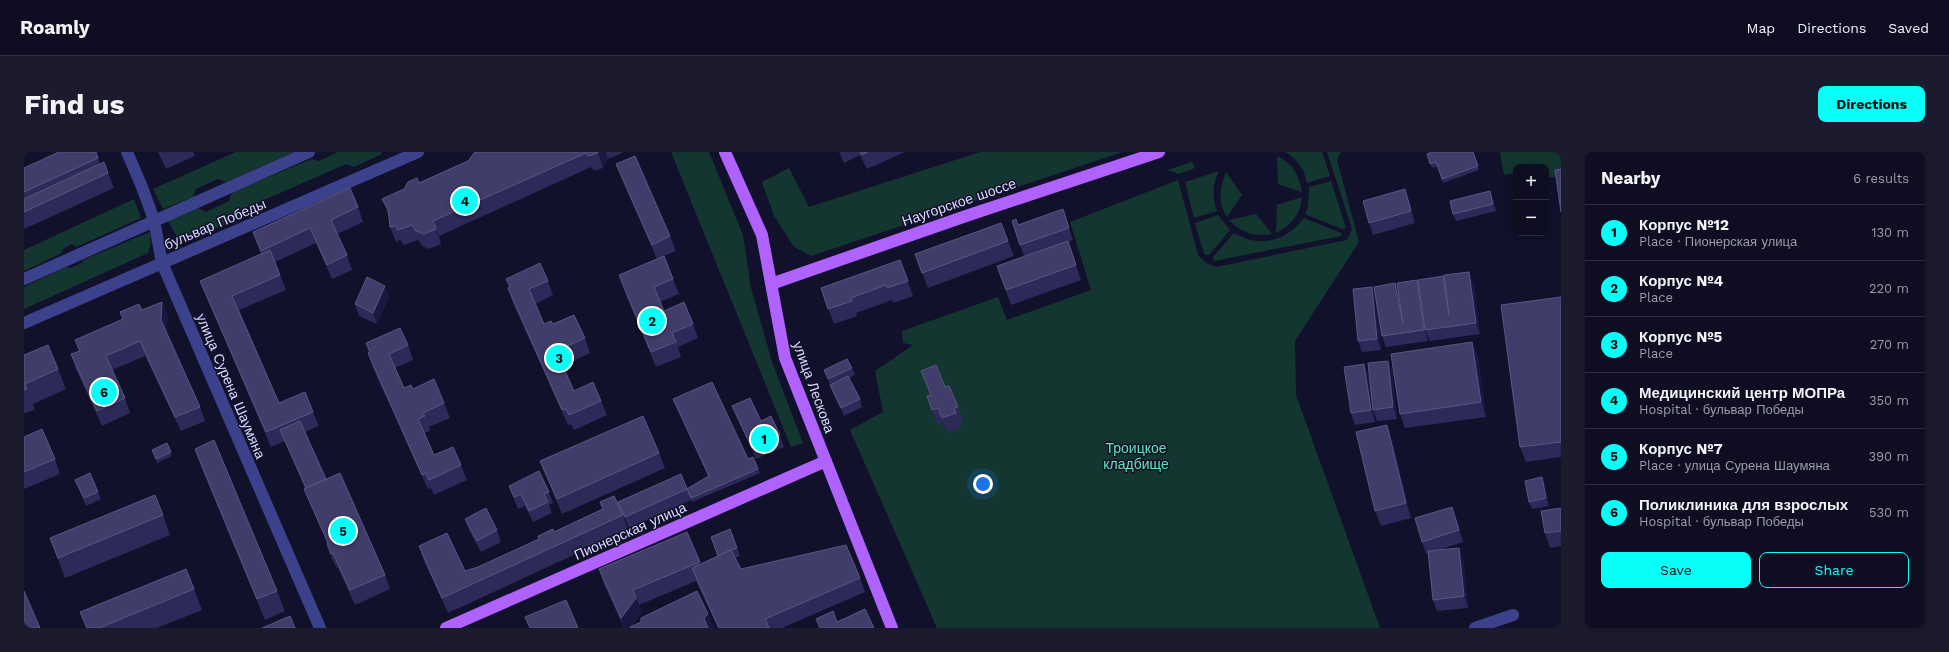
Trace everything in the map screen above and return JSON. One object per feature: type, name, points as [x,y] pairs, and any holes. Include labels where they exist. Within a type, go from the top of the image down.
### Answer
[{"type":"main road","name":"улица Лескова","points":[[725,152],[762,235],[785,358],[892,628]]},
{"type":"main road","name":"Наугорское шоссе","points":[[771,284],[966,216],[1159,152]]},
{"type":"main road","name":"Пионерская улица","points":[[446,628],[826,461]]},
{"type":"street","name":"улица Сурена Шаумяна","points":[[128,152],[154,220],[162,263],[320,628]]},
{"type":"street","name":"бульвар Победы","points":[[24,279],[309,152]]},
{"type":"street","name":"бульвар Победы","points":[[24,323],[418,152]]},
{"type":"street","points":[[1475,628],[1513,615]]},
{"type":"green space","points":[[236,152],[294,152],[226,182],[218,179],[196,189],[193,197],[163,209],[153,189]]},
{"type":"green space","points":[[338,152],[381,152],[382,154],[354,167],[346,164],[244,209],[245,215],[181,244],[168,221],[198,208],[206,212],[229,201],[232,192],[312,159],[319,161]]},
{"type":"green space","points":[[671,152],[709,152],[743,235],[751,288],[772,362],[803,443],[791,447]]},
{"type":"green space","points":[[980,152],[1122,152],[811,256],[794,247],[774,216],[762,182],[789,168],[809,207]]},
{"type":"green space","points":[[1285,152],[1322,152],[1330,176],[1307,183],[1300,165]]},
{"type":"green space","name":"Троицкое кладбище","points":[[1327,152],[1341,152],[1337,160],[1359,242],[1295,341],[1296,395],[1380,628],[937,628],[850,430],[883,412],[875,371],[913,345],[903,343],[902,331],[998,297],[1007,320],[1091,290],[1070,222],[1178,180],[1198,255],[1206,263],[1216,267],[1347,240],[1352,229]]},
{"type":"green space","points":[[1500,152],[1561,152],[1561,176],[1549,178],[1549,164],[1513,164],[1513,174],[1504,175]]},
{"type":"green space","points":[[1277,156],[1287,162],[1294,170],[1299,180],[1302,192],[1278,184]]},
{"type":"green space","points":[[1192,162],[1195,168],[1179,174],[1167,170]]},
{"type":"green space","points":[[1219,171],[1215,181],[1214,191],[1214,201],[1217,211],[1194,218],[1185,182]]},
{"type":"green space","points":[[1226,172],[1242,195],[1227,217],[1222,206],[1220,195]]},
{"type":"green space","points":[[1331,181],[1346,228],[1342,229],[1305,214],[1308,207],[1309,187]]},
{"type":"green space","points":[[1302,197],[1300,209],[1291,223],[1276,233],[1277,205]]},
{"type":"green space","points":[[134,199],[141,218],[76,247],[72,244],[63,249],[62,253],[24,271],[24,250]]},
{"type":"green space","points":[[1256,214],[1272,234],[1260,235],[1249,233],[1238,228],[1229,220]]},
{"type":"green space","points":[[1218,215],[1230,230],[1209,255],[1204,254],[1195,223]]},
{"type":"green space","points":[[1304,218],[1341,233],[1341,236],[1214,261],[1213,257],[1234,233],[1243,238],[1253,240],[1272,240],[1289,233]]},
{"type":"green space","points":[[150,232],[151,243],[148,253],[24,309],[24,287],[66,267],[70,268],[82,263],[83,260]]},
{"type":"building","points":[[59,152],[96,152],[98,158],[24,192],[24,168]]},
{"type":"building","points":[[475,152],[598,153],[588,156],[586,153],[433,221],[436,229],[424,234],[416,231],[412,225],[398,230],[395,226],[390,227],[388,209],[382,199],[404,189],[408,182],[417,178],[419,183],[468,161]]},
{"type":"building","points":[[860,152],[868,152],[862,155]]},
{"type":"building","points":[[1432,152],[1473,152],[1478,166],[1442,179],[1436,162],[1430,164],[1427,154]]},
{"type":"building","points":[[635,156],[670,236],[652,245],[616,164]]},
{"type":"building","points":[[104,162],[108,173],[24,212],[24,199]]},
{"type":"building","points":[[1561,169],[1561,212],[1555,170]]},
{"type":"building","points":[[350,188],[358,207],[331,220],[347,255],[327,265],[310,228],[261,251],[253,232]]},
{"type":"building","points":[[1405,189],[1411,211],[1369,223],[1363,201]]},
{"type":"building","points":[[1490,191],[1493,204],[1453,214],[1450,201]]},
{"type":"building","points":[[1063,209],[1069,228],[1020,245],[1012,221],[1016,219],[1018,225]]},
{"type":"building","points":[[1001,223],[1008,241],[922,273],[915,254]]},
{"type":"building","points":[[1068,241],[1076,265],[1006,290],[997,266]]},
{"type":"building","points":[[270,250],[280,275],[232,296],[279,403],[305,392],[313,412],[266,432],[200,281]]},
{"type":"building","points":[[664,256],[673,279],[654,287],[664,311],[684,302],[693,324],[672,333],[676,342],[651,352],[619,275]]},
{"type":"building","points":[[900,260],[908,281],[887,288],[886,285],[851,298],[852,301],[828,309],[821,288]]},
{"type":"building","points":[[540,263],[548,281],[529,289],[544,324],[551,321],[553,324],[574,315],[585,338],[563,348],[565,352],[558,355],[574,391],[593,382],[601,401],[569,415],[566,409],[562,410],[508,288],[510,287],[506,279]]},
{"type":"building","points":[[1469,272],[1476,323],[1425,330],[1418,280],[1443,276],[1449,315],[1444,275]]},
{"type":"building","points":[[367,277],[385,286],[373,313],[355,304]]},
{"type":"building","points":[[1417,280],[1424,330],[1382,336],[1374,287],[1395,283],[1403,324],[1397,283]]},
{"type":"building","points":[[1372,287],[1377,339],[1358,341],[1353,289]]},
{"type":"building","points":[[1561,297],[1561,442],[1520,447],[1501,305]]},
{"type":"building","points":[[162,302],[161,320],[200,407],[175,417],[140,341],[106,356],[125,398],[97,411],[71,354],[80,351],[75,340],[123,319],[120,312],[139,304],[142,310]]},
{"type":"building","points":[[400,328],[408,345],[389,354],[404,388],[411,385],[413,389],[434,379],[444,403],[423,413],[425,416],[418,419],[434,455],[453,447],[461,465],[429,480],[426,473],[422,475],[368,353],[370,352],[366,343]]},
{"type":"building","points":[[1472,342],[1481,402],[1400,414],[1391,354]]},
{"type":"building","points":[[48,345],[58,369],[25,384],[27,389],[24,390],[24,355]]},
{"type":"building","points":[[847,359],[852,368],[828,379],[824,370]]},
{"type":"building","points":[[1388,361],[1393,407],[1373,410],[1368,363]]},
{"type":"building","points":[[1364,364],[1371,410],[1351,413],[1344,367]]},
{"type":"building","points":[[936,365],[945,387],[949,386],[958,407],[954,408],[956,413],[942,418],[938,408],[932,410],[927,396],[931,395],[921,371]]},
{"type":"building","points":[[848,376],[860,399],[841,408],[830,385]]},
{"type":"building","points":[[712,382],[748,459],[753,457],[758,469],[691,498],[687,489],[709,476],[673,399]]},
{"type":"building","points":[[750,398],[761,421],[771,416],[780,435],[752,448],[732,406]]},
{"type":"building","points":[[643,416],[659,453],[557,499],[540,461]]},
{"type":"building","points":[[300,421],[326,479],[306,488],[280,430]]},
{"type":"building","points":[[1387,425],[1406,503],[1375,511],[1356,432]]},
{"type":"building","points":[[42,429],[55,459],[24,472],[24,437]]},
{"type":"building","points":[[214,440],[277,591],[257,599],[195,449]]},
{"type":"building","points":[[167,443],[171,452],[156,459],[152,450]]},
{"type":"building","points":[[539,471],[549,492],[544,494],[548,502],[529,511],[521,494],[514,497],[509,486]]},
{"type":"building","points":[[90,473],[98,492],[84,498],[75,480]]},
{"type":"building","points":[[340,473],[385,575],[350,590],[333,553],[331,554],[327,544],[328,543],[304,489]]},
{"type":"building","points":[[681,474],[687,489],[625,517],[618,502]]},
{"type":"building","points":[[1542,477],[1546,498],[1529,502],[1525,481]]},
{"type":"building","points":[[155,495],[163,515],[58,558],[50,538]]},
{"type":"building","points":[[614,496],[623,515],[442,598],[419,546],[447,533],[465,571],[478,567],[539,539],[538,536],[553,529],[554,532],[603,509],[600,502]]},
{"type":"building","points":[[1452,507],[1459,530],[1422,542],[1415,518]]},
{"type":"building","points":[[486,508],[497,530],[477,541],[465,519]]},
{"type":"building","points":[[1561,508],[1561,531],[1545,533],[1541,511]]},
{"type":"building","points":[[730,529],[737,548],[718,556],[711,537]]},
{"type":"building","points":[[687,532],[700,562],[633,590],[636,598],[621,618],[599,569]]},
{"type":"building","points":[[846,545],[860,578],[765,619],[769,628],[719,628],[692,568],[731,550],[741,569]]},
{"type":"building","points":[[1459,548],[1464,596],[1433,600],[1428,551]]},
{"type":"building","points":[[186,569],[194,589],[99,628],[87,628],[80,612]]},
{"type":"building","points":[[24,591],[40,628],[24,628]]},
{"type":"building","points":[[697,591],[708,614],[704,618],[708,628],[630,627],[641,622],[641,618]]},
{"type":"building","points":[[566,600],[578,628],[530,628],[525,617]]},
{"type":"building","points":[[865,609],[874,628],[820,628],[816,619],[833,611],[837,622]]},
{"type":"building","points":[[290,616],[295,628],[262,628]]},
{"type":"place","name":"Медицинский центр МОПРа","points":[[465,201]]},
{"type":"place","name":"Корпус №4","points":[[652,321]]},
{"type":"place","name":"Корпус №5","points":[[559,358]]},
{"type":"place","name":"Поликлиника для взрослых","points":[[104,392]]},
{"type":"place","name":"Корпус №12","points":[[764,439]]},
{"type":"place","name":"Корпус №7","points":[[343,531]]}]
